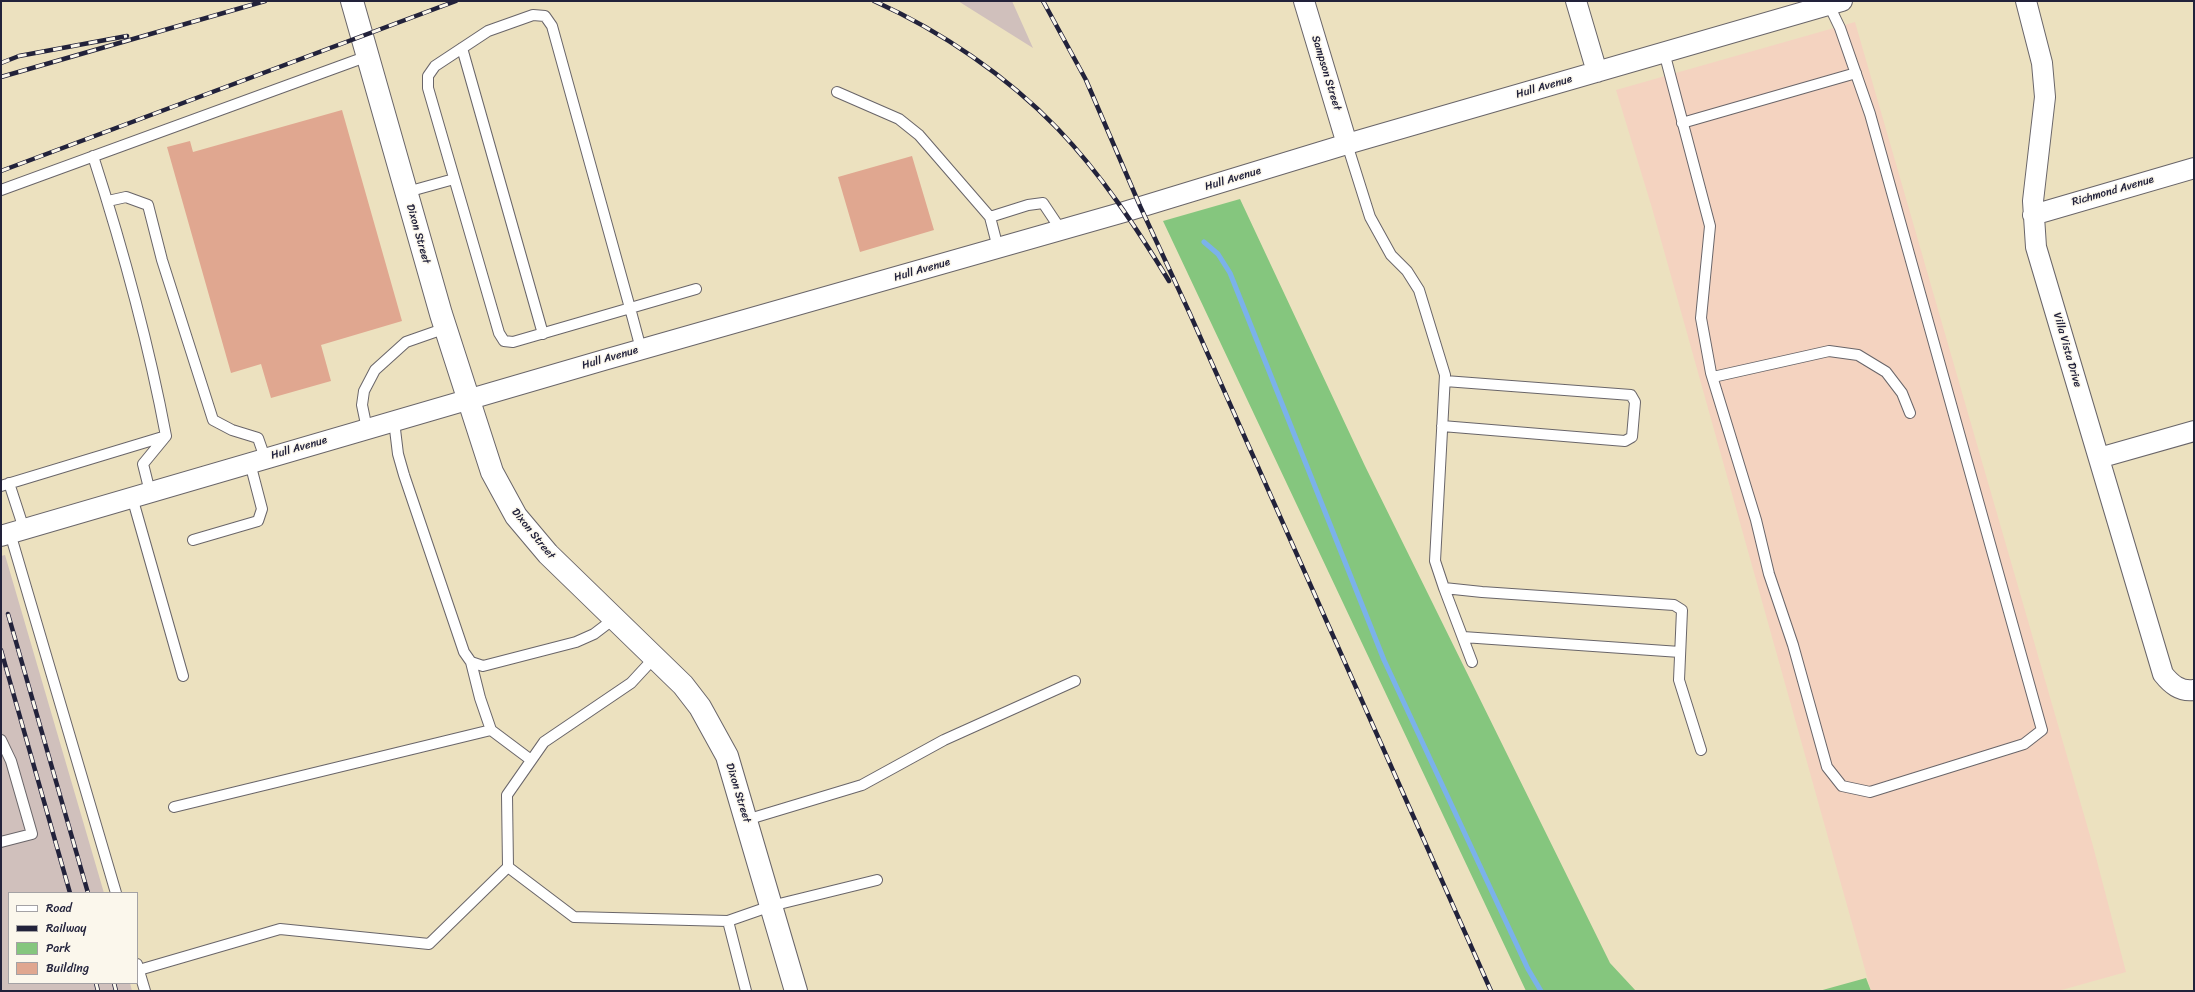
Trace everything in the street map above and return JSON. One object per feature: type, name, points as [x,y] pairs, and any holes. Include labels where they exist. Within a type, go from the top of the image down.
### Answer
[{"type":"street","name":"Dixon Street","points":[[352,1],[446,328],[492,472],[516,516],[548,554],[684,685],[700,707],[727,756],[796,991]]},
{"type":"street","name":"Sampson Street","points":[[1304,1],[1347,144]]},
{"type":"street","points":[[1576,1],[1597,72]]},
{"type":"street","name":"Villa Vista Drive","points":[[2026,1],[2042,63],[2045,97],[2033,215],[2036,247],[2163,674],[2170,684],[2185,688]]},
{"type":"street","name":"Hull Avenue","points":[[12,533],[641,349],[1061,230],[1347,144],[1833,2]]},
{"type":"street","name":"Richmond Avenue","points":[[2033,215],[2194,168]]},
{"type":"street","points":[[2098,458],[2194,431]]},
{"type":"lane","points":[[1664,52],[1710,226],[1701,318],[1713,377],[1756,520],[1769,574],[1793,645],[1827,767],[1842,786],[1870,792],[2024,744],[2042,730],[1870,114],[1840,28],[1833,2]]},
{"type":"lane","points":[[641,349],[630,308],[552,26],[545,16],[533,15],[488,31],[435,66],[428,76],[428,88],[499,333],[504,341],[513,342],[543,334],[630,308],[696,289]]},
{"type":"lane","points":[[462,48],[543,334]]},
{"type":"lane","points":[[1,190],[368,56]]},
{"type":"lane","points":[[1682,123],[1856,73]]},
{"type":"lane","points":[[837,92],[899,120],[919,135],[990,217],[998,248]]},
{"type":"lane","points":[[1347,144],[1370,217],[1391,255],[1407,272],[1419,290],[1445,375],[1435,561],[1472,662]]},
{"type":"lane","points":[[93,156],[128,270],[156,382],[166,436],[144,464],[141,495],[183,676]]},
{"type":"lane","points":[[407,192],[454,179]]},
{"type":"lane","points":[[108,202],[126,197],[148,205],[162,260],[213,420],[232,430],[258,438],[257,461],[262,509],[258,521],[193,540]]},
{"type":"lane","points":[[990,217],[1028,205],[1043,203],[1061,230]]},
{"type":"lane","points":[[367,429],[362,405],[364,390],[375,370],[406,342],[446,328]]},
{"type":"lane","points":[[1713,377],[1829,351],[1858,355],[1886,372],[1902,393],[1910,413]]},
{"type":"lane","points":[[1442,426],[1625,441],[1632,437],[1636,402],[1631,395],[1445,381]]},
{"type":"lane","points":[[394,421],[398,454],[404,475],[464,652],[471,662],[480,698],[491,730],[532,760]]},
{"type":"lane","points":[[116,892],[12,533],[5,484],[166,436]]},
{"type":"lane","points":[[1444,588],[1674,605],[1682,610],[1679,680],[1701,750]]},
{"type":"lane","points":[[471,662],[483,666],[576,642],[594,634],[615,618]]},
{"type":"lane","points":[[1463,637],[1680,652]]},
{"type":"lane","points":[[145,991],[138,967],[280,929],[429,944],[508,867],[507,795],[544,742],[631,683],[655,657]]},
{"type":"lane","points":[[746,820],[862,785],[944,740],[1075,681]]},
{"type":"lane","points":[[174,807],[491,730]]},
{"type":"lane","points":[[1,740],[11,761],[32,834],[1,842]]},
{"type":"lane","points":[[508,867],[574,917],[728,921],[771,906],[877,880]]},
{"type":"lane","points":[[728,921],[746,991]]},
{"type":"shaded area","points":[[958,1],[1012,1],[1033,48]]},
{"type":"shaded area","points":[[1855,22],[2093,846],[2126,972],[2058,991],[1871,991],[1652,208],[1616,90]]},
{"type":"shaded area","points":[[5,555],[104,892],[8,892],[8,984],[130,984],[132,991],[1,991],[1,556]]},
{"type":"green space","points":[[1240,199],[1365,466],[1610,963],[1636,991],[1526,991],[1163,221]]},
{"type":"green space","points":[[1866,978],[1871,991],[1819,991]]},
{"type":"building","points":[[342,110],[402,321],[321,345],[331,381],[271,398],[261,364],[231,373],[167,147],[190,141],[193,152]]},
{"type":"building","points":[[912,156],[934,230],[860,252],[838,177]]},
{"type":"waterway","points":[[1204,242],[1218,254],[1230,273],[1384,660],[1528,969],[1541,991]]},
{"type":"railway","points":[[1,77],[265,1]]},
{"type":"railway","points":[[1,171],[456,1]]},
{"type":"railway","points":[[874,1],[924,26],[972,56],[995,73],[1038,110],[1058,129],[1089,164],[1131,221],[1169,281]]},
{"type":"railway","points":[[1043,1],[1086,80],[1140,206],[1190,314],[1491,991]]},
{"type":"railway","points":[[1,63],[19,56],[127,36]]},
{"type":"railway","points":[[8,614],[88,892]]},
{"type":"railway","points":[[1,650],[70,892]]},
{"type":"railway","points":[[96,984],[98,991]]},
{"type":"railway","points":[[114,984],[116,991]]}]
